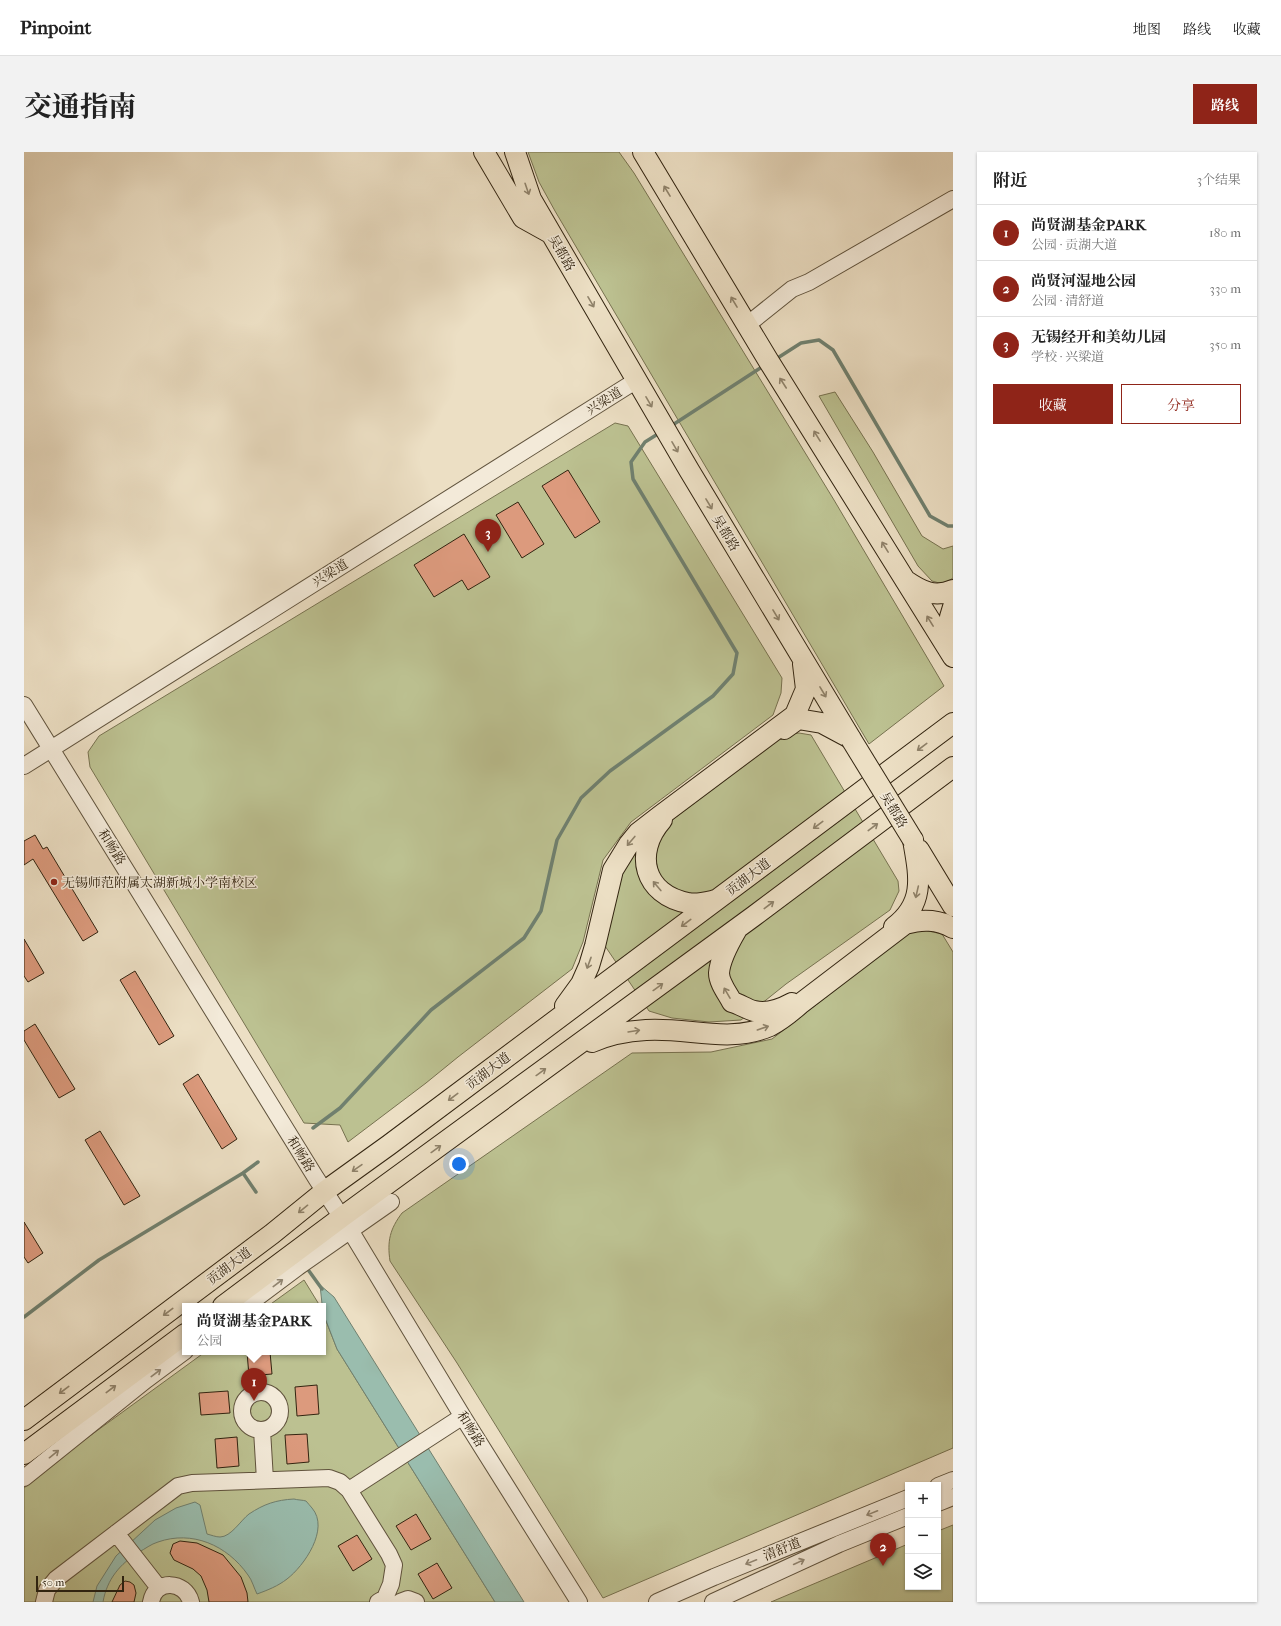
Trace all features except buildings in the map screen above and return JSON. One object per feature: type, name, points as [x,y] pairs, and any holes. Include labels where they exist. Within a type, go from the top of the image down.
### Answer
[{"type":"main road","points":[[484,152],[523,218],[551,234]]},
{"type":"main road","name":"吴都路","points":[[515,152],[531,199],[551,234],[802,659],[953,906]]},
{"type":"main road","points":[[643,152],[768,360],[952,656]]},
{"type":"main road","points":[[905,580],[921,591],[945,594],[953,590]]},
{"type":"main road","points":[[952,656],[949,634],[950,617],[953,607]]},
{"type":"main road","points":[[552,1023],[581,984],[595,946],[613,870],[629,844],[638,833],[795,715],[806,689],[802,659]]},
{"type":"main road","points":[[718,900],[689,904],[664,894],[655,885],[649,874],[645,861],[646,848],[652,833],[662,821],[798,719],[822,723],[851,739]]},
{"type":"main road","name":"贡湖大道","points":[[24,1420],[272,1234],[322,1194],[953,724]]},
{"type":"main road","points":[[228,1303],[343,1226],[570,1051],[738,928],[953,767]]},
{"type":"main road","points":[[738,928],[724,956],[719,974],[722,985],[732,1002],[743,1005],[754,1011],[769,1011],[784,1007],[798,1000],[903,920],[914,905],[919,888],[919,873],[913,840]]},
{"type":"main road","points":[[570,1051],[596,1040],[617,1034],[646,1030],[722,1035],[739,1034],[770,1026],[784,1018],[800,1004],[905,924],[920,920],[933,920],[953,928]]},
{"type":"main road","points":[[24,1454],[182,1336]]},
{"type":"street","points":[[747,325],[792,289],[809,282],[953,199]]},
{"type":"street","name":"兴梁道","points":[[24,766],[47,747],[634,376]]},
{"type":"street","name":"和畅路","points":[[24,705],[47,747],[322,1194],[579,1602]]},
{"type":"street","name":"和畅路","points":[[24,714],[47,747]]},
{"type":"street","name":"兴梁道","points":[[24,757],[47,747]]},
{"type":"street","points":[[250,1303],[343,1226],[391,1202]]},
{"type":"street","name":"和畅路","points":[[343,1226],[566,1602]]},
{"type":"street","points":[[24,1478],[146,1380],[182,1353]]},
{"type":"street","points":[[349,1490],[457,1420]]},
{"type":"street","points":[[262,1430],[265,1480]]},
{"type":"street","points":[[44,1602],[47,1590],[56,1579],[178,1486],[192,1483],[328,1478],[340,1482],[349,1490],[389,1554],[394,1565],[392,1584],[385,1601]]},
{"type":"street","points":[[941,1485],[953,1480]]},
{"type":"street","points":[[941,1503],[953,1497]]},
{"type":"street","name":"清舒道","points":[[657,1602],[714,1577],[905,1499]]},
{"type":"street","name":"清舒道","points":[[712,1602],[839,1544],[905,1517]]},
{"type":"street","points":[[116,1533],[159,1588]]},
{"type":"street","points":[[150,1602],[154,1593],[159,1588],[172,1585],[185,1590],[190,1596],[191,1602]]},
{"type":"street","points":[[400,1602],[408,1599],[416,1602]]},
{"type":"green space","points":[[528,152],[619,152],[634,173],[834,500],[944,686],[869,744],[555,211],[539,182]]},
{"type":"green space","points":[[835,392],[873,452],[922,536],[943,549],[953,546],[953,578],[943,584],[932,581],[918,566],[819,396]]},
{"type":"green space","points":[[615,423],[628,426],[782,678],[781,693],[773,715],[631,822],[603,860],[583,942],[572,969],[348,1142],[340,1125],[304,1123],[90,767],[88,752],[99,736]]},
{"type":"green space","points":[[799,733],[811,735],[898,881],[899,891],[890,910],[786,984],[741,1020],[709,1022],[672,1018],[649,1011],[603,943],[619,876],[635,848],[784,735]]},
{"type":"green space","points":[[915,928],[942,934],[953,952],[953,1448],[603,1598],[457,1363],[390,1261],[389,1241],[392,1230],[402,1213],[632,1053],[711,1052],[772,1039]]},
{"type":"green space","points":[[304,1280],[318,1303],[272,1303]]},
{"type":"green space","points":[[326,1321],[337,1349],[495,1602],[24,1602],[24,1488],[65,1454],[201,1355],[326,1355]]},
{"type":"green space","points":[[953,1525],[953,1602],[771,1602],[905,1545],[905,1590],[941,1590],[941,1530]]},
{"type":"shaded area","points":[[320,1285],[334,1297],[524,1602],[495,1602],[337,1349],[326,1321],[326,1303],[322,1303]]},
{"type":"shaded area","points":[[294,1499],[306,1501],[312,1508],[317,1517],[318,1526],[316,1536],[313,1546],[301,1565],[287,1579],[276,1586],[257,1594],[249,1577],[239,1564],[219,1548],[196,1539],[171,1539],[153,1544],[132,1557],[120,1567],[111,1579],[103,1602],[93,1602],[97,1586],[116,1556],[155,1520],[176,1508],[195,1502],[200,1505],[207,1534],[220,1537],[228,1534],[249,1514],[260,1508],[281,1500]]},
{"type":"waterway","points":[[776,359],[801,343],[819,340],[833,350],[930,516],[948,526],[953,526]]},
{"type":"waterway","points":[[671,426],[765,365]]},
{"type":"waterway","points":[[313,1128],[340,1108],[431,1010],[524,938],[541,911],[557,840],[581,798],[610,771],[713,696],[733,674],[737,653],[633,479],[631,462],[645,442],[661,432]]},
{"type":"waterway","points":[[24,1317],[99,1260],[243,1173],[258,1162]]},
{"type":"waterway","points":[[243,1173],[256,1192]]},
{"type":"waterway","points":[[309,1271],[322,1289]]},
{"type":"place","name":"无锡经开和美幼儿园","points":[[488,552]]},
{"type":"place","name":"无锡师范附属太湖新城小学南校区","points":[[54,882]]},
{"type":"place","name":"尚贤湖基金PARK","points":[[254,1401]]},
{"type":"place","name":"尚贤河湿地公园","points":[[883,1566]]}]
